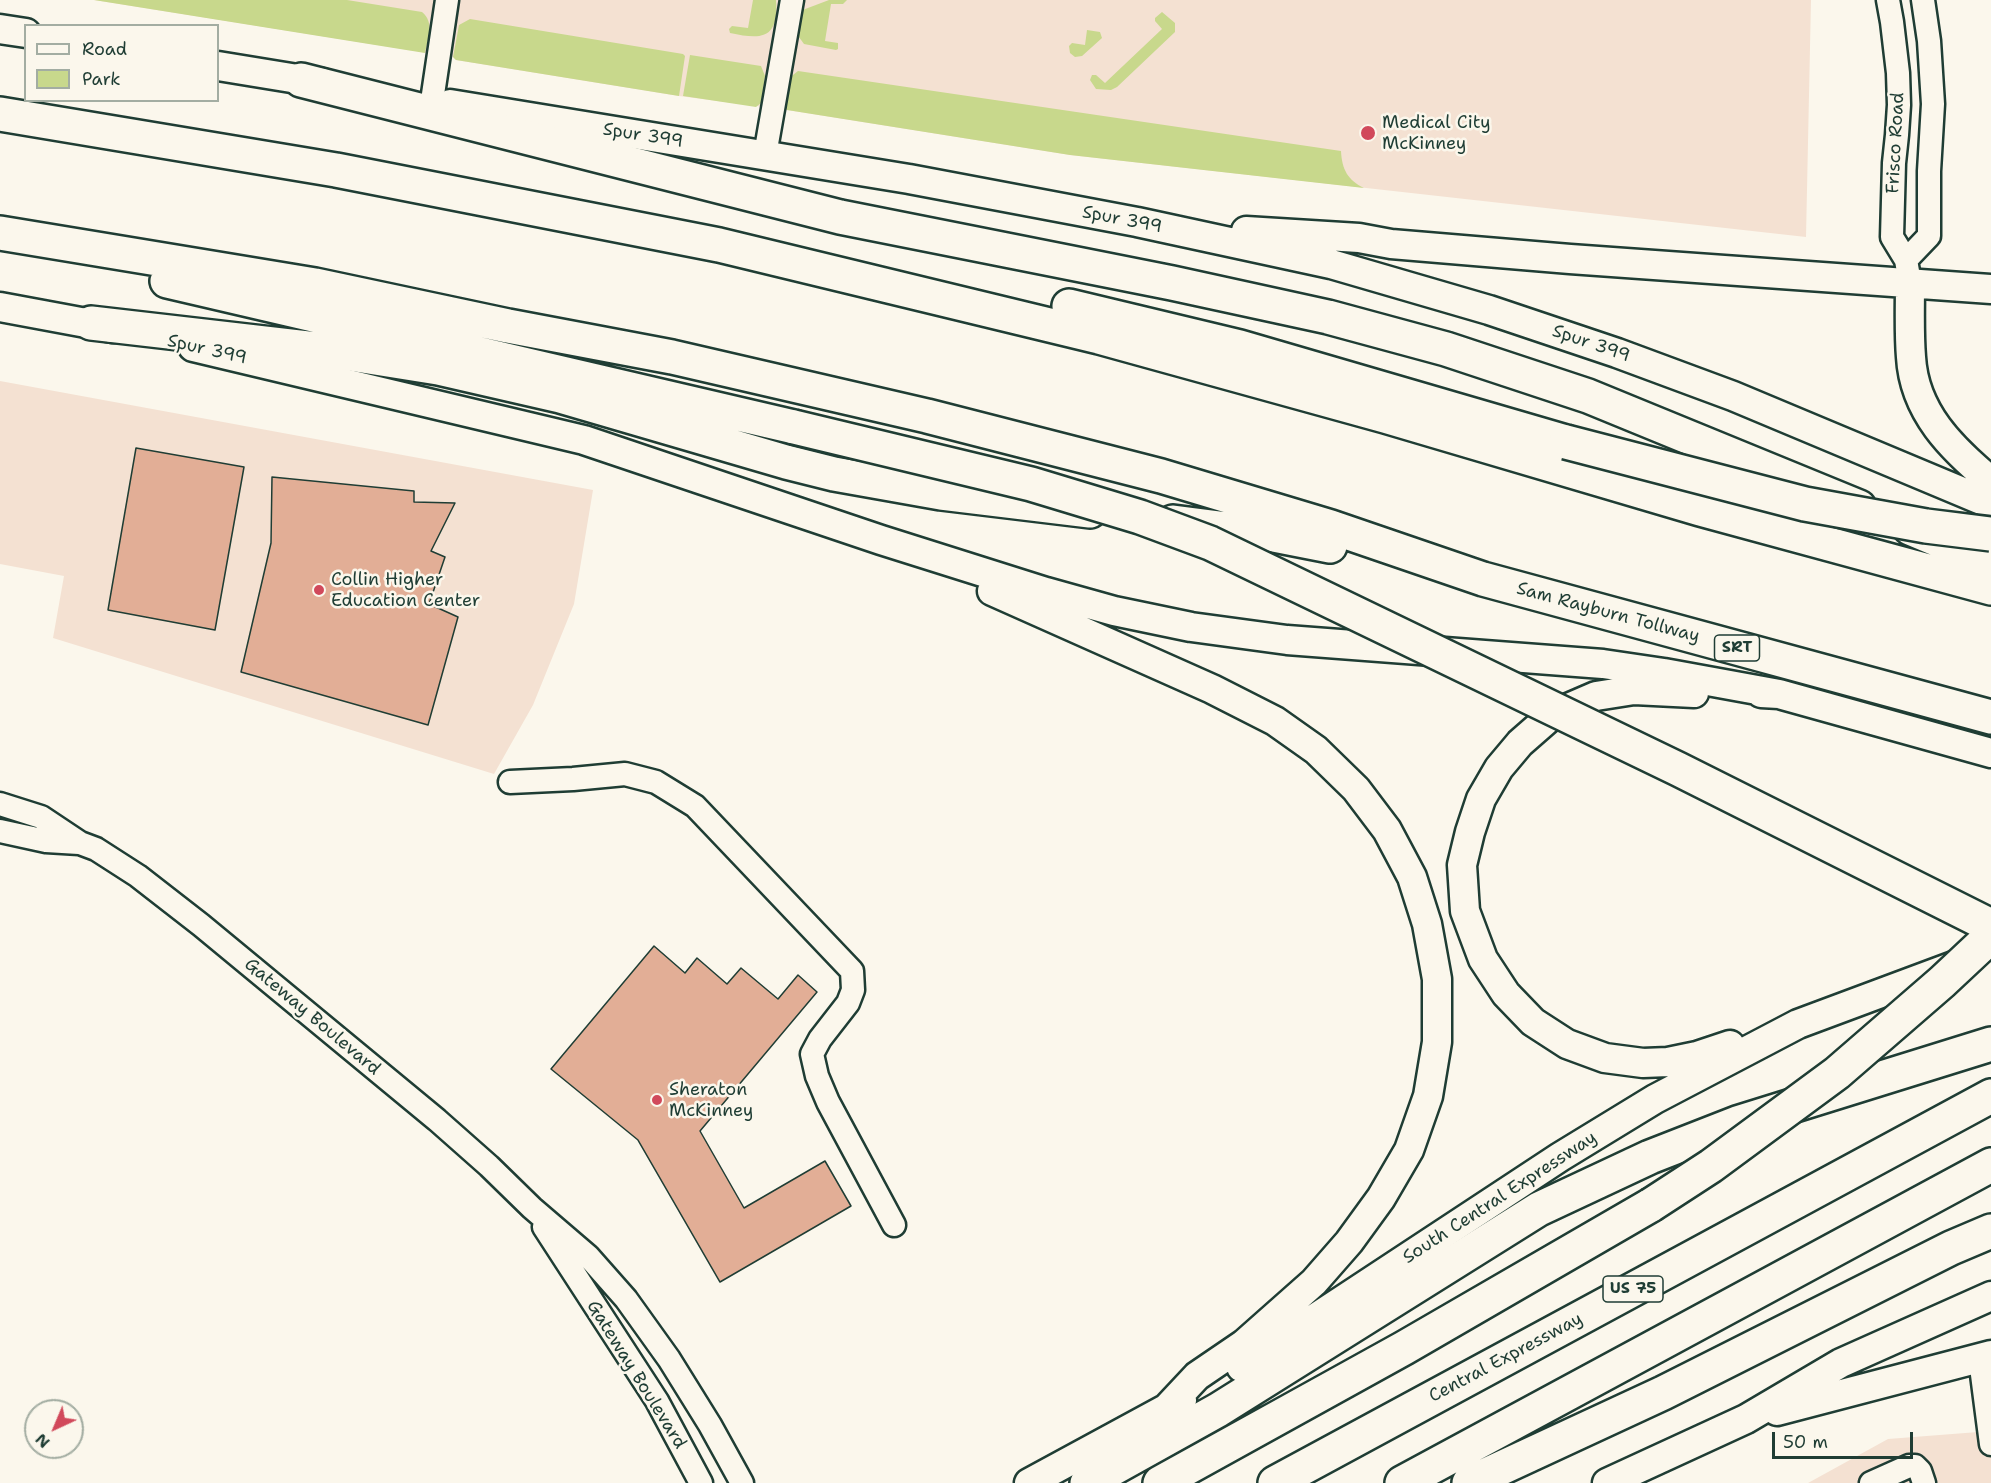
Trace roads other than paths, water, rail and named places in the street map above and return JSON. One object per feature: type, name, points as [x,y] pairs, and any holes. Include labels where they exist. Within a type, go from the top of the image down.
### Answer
[{"type":"highway","points":[[301,80],[840,217],[1172,283],[1328,317],[1446,350],[1588,396],[1693,437],[1991,562]]},
{"type":"highway","points":[[0,114],[336,170],[719,245],[1099,337],[1385,416],[1700,509],[1991,588]]},
{"type":"highway","points":[[0,234],[66,258],[1031,484],[1140,517],[1210,543],[1678,769],[1991,926]]},
{"type":"highway","name":"Sam Rayburn Tollway","points":[[0,234],[315,285],[508,326],[672,357],[927,416],[1161,476],[1331,527],[1483,579],[1991,717]]},
{"type":"highway","points":[[719,245],[839,254],[949,277],[1240,347],[1566,442],[1805,504],[1926,526],[1991,534]]},
{"type":"highway","points":[[91,323],[325,350],[438,368],[560,396],[764,456],[834,474],[940,493],[1274,535],[1483,579]]},
{"type":"highway","points":[[1160,1483],[1404,1348],[1651,1206],[1711,1166],[1837,1073],[1991,936]]},
{"type":"highway","points":[[1087,1483],[1218,1410],[1539,1209],[1650,1157],[1737,1123],[1991,1044]]},
{"type":"highway","name":"Central Expressway","points":[[1275,1483],[1991,1096]]},
{"type":"highway","points":[[1402,1483],[1991,1165]]},
{"type":"highway","points":[[1469,1483],[1663,1393],[1952,1248],[1991,1231]]},
{"type":"main road","points":[[0,29],[24,33]]},
{"type":"main road","name":"Spur 399","points":[[219,66],[909,179],[1137,222],[1331,264],[1549,329],[1734,396],[1991,504]]},
{"type":"main road","points":[[1137,222],[1359,238],[1391,244],[1548,258],[1908,272],[1991,289]]},
{"type":"main road","points":[[1908,272],[1911,360],[1920,396],[1935,427],[1960,456],[1991,482]]},
{"type":"main road","name":"Spur 399","points":[[0,307],[91,323],[584,440],[881,540],[1114,611],[1191,627],[1287,639],[1603,664],[1779,693]]},
{"type":"main road","points":[[881,540],[1212,689],[1275,721],[1316,750],[1356,789],[1387,830],[1412,877],[1427,924],[1437,979],[1437,1032],[1428,1096],[1409,1150],[1382,1198],[1349,1242],[1314,1282],[1244,1344],[1197,1376],[1167,1408]]},
{"type":"main road","points":[[1798,1024],[1697,1056],[1668,1062],[1643,1063],[1605,1058],[1567,1044],[1533,1022],[1506,994],[1483,959],[1465,910],[1462,865],[1481,799],[1499,768],[1520,743],[1552,715],[1596,696],[1634,690],[1675,693],[1779,693],[1991,753]]},
{"type":"main road","name":"South Central Expressway","points":[[1029,1483],[1235,1370],[1560,1157],[1655,1099],[1798,1024],[1991,952]]},
{"type":"main road","points":[[1610,1482],[1746,1419],[1840,1363],[1991,1296]]},
{"type":"main road","points":[[1746,1419],[1985,1357]]},
{"type":"street","points":[[432,101],[447,0]]},
{"type":"street","points":[[765,155],[792,0]]},
{"type":"street","name":"Frisco Road","points":[[1887,0],[1898,73],[1899,105],[1894,163],[1892,237],[1908,272]]},
{"type":"street","points":[[1908,272],[1929,237],[1929,171],[1933,105],[1929,41],[1923,0]]},
{"type":"street","points":[[510,782],[625,774],[656,782],[695,806],[852,971],[853,990],[848,1003],[820,1039],[812,1054],[817,1077],[828,1102],[894,1226]]},
{"type":"street","name":"Gateway Boulevard","points":[[0,804],[41,817],[138,876],[201,925],[437,1120],[532,1208],[588,1256],[626,1299],[669,1359],[710,1425],[742,1483]]},
{"type":"street","name":"Gateway Boulevard","points":[[0,831],[46,842],[81,843]]},
{"type":"street","name":"Gateway Boulevard","points":[[532,1208],[657,1401],[701,1483]]},
{"type":"street","points":[[1985,1357],[1991,1444]]},
{"type":"street","points":[[1871,1483],[1909,1466],[1915,1466],[1920,1471],[1924,1483]]},
{"type":"place","name":"Medical City McKinney","points":[[1368,133]]},
{"type":"place","name":"Collin Higher Education Center","points":[[319,590]]},
{"type":"place","name":"Sheraton McKinney","points":[[657,1100]]}]
